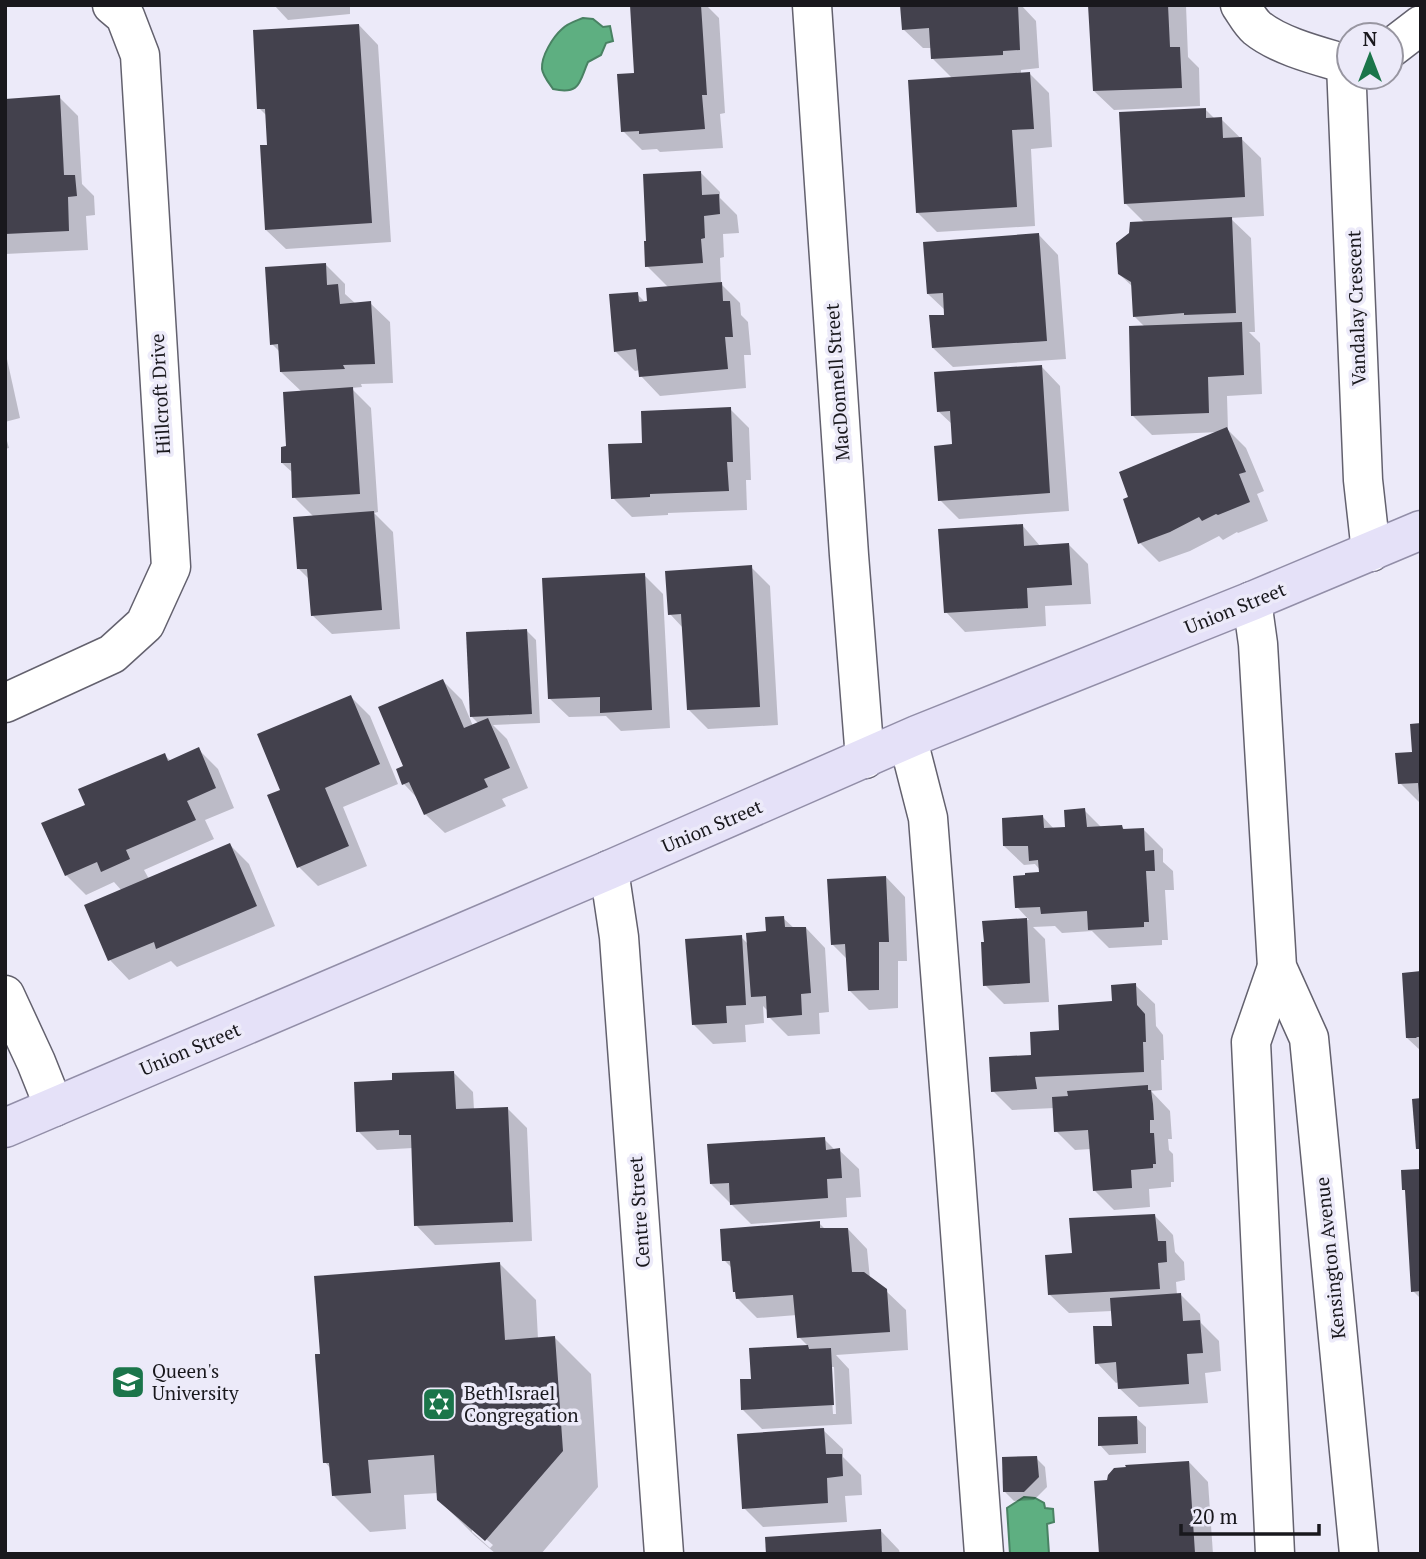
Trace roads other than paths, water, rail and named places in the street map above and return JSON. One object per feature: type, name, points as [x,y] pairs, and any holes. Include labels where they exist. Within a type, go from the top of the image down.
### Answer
[{"type":"main road","name":"Union Street","points":[[5,1128],[908,740],[1421,530]]},
{"type":"street","name":"Hillcroft Drive","points":[[5,703],[112,654],[145,624],[171,567],[140,55],[125,16],[112,5]]},
{"type":"street","name":"MacDonnell Street","points":[[812,5],[864,759]]},
{"type":"street","name":"Vandalay Crescent","points":[[1240,5],[1256,27],[1271,36],[1294,48],[1335,60]]},
{"type":"street","points":[[1405,37],[1421,25]]},
{"type":"street","name":"Vandalay Crescent","points":[[1348,91],[1363,480],[1371,552]]},
{"type":"street","name":"Kensington Avenue","points":[[1252,601],[1258,644],[1278,967],[1308,1038],[1359,1554]]},
{"type":"street","points":[[908,740],[928,818],[984,1554]]},
{"type":"street","name":"Centre Street","points":[[609,870],[619,937],[664,1554]]},
{"type":"street","name":"Kensington Avenue","points":[[1275,1554],[1251,1042],[1278,967]]},
{"type":"street","points":[[5,995],[37,1062],[54,1107]]},
{"type":"place","name":"Queen's University","points":[[128,1382]]},
{"type":"place","name":"Beth Israel Congregation","points":[[439,1404]]}]
